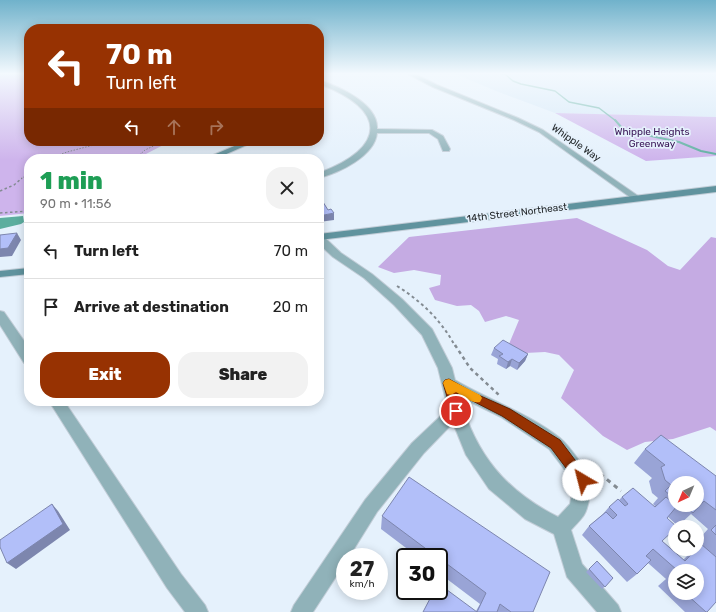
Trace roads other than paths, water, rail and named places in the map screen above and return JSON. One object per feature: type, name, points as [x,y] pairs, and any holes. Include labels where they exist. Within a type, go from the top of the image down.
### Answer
[{"type":"street","points":[[324,174],[347,164],[359,156],[367,148],[374,130],[372,120],[360,103]]},
{"type":"street","name":"Whipple Way","points":[[476,103],[542,131],[637,198]]},
{"type":"street","points":[[374,130],[430,131],[438,135],[444,141],[446,149]]},
{"type":"street","points":[[220,154],[240,146]]},
{"type":"street","name":"14th Street Northeast","points":[[324,236],[716,189]]},
{"type":"street","points":[[324,242],[337,255],[368,276],[388,293],[427,332],[445,368],[456,411],[472,450],[495,483],[531,513],[561,528],[574,570],[611,612]]},
{"type":"street","points":[[0,274],[24,272]]},
{"type":"street","points":[[0,315],[24,351]]},
{"type":"street","points":[[449,383],[470,396],[506,412],[555,444],[583,480],[578,508],[561,528]]},
{"type":"street","points":[[59,406],[174,581],[198,612]]},
{"type":"street","points":[[301,612],[371,506],[418,448],[456,411]]},
{"type":"waterway","points":[[572,103],[599,108],[616,121]]},
{"type":"waterway","points":[[616,121],[622,128],[628,131],[679,142],[701,151],[716,154]]},
{"type":"park label","name":"Whipple Heights Greenway","points":[[652,138]]}]
